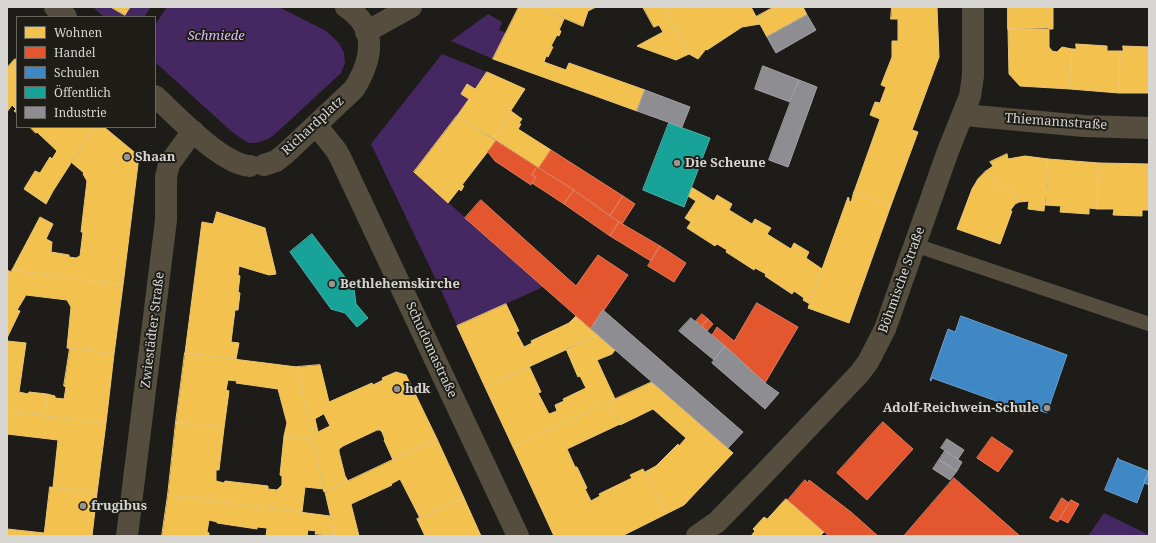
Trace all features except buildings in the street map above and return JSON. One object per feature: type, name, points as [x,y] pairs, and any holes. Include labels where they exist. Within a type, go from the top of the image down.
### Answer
[{"type":"street","points":[[55,7],[65,16]]},
{"type":"street","name":"Richardplatz","points":[[156,97],[230,160],[244,165],[257,166],[276,161],[354,89],[362,76],[367,62],[370,45],[366,32],[358,17],[346,7]]},
{"type":"street","points":[[366,32],[411,7]]},
{"type":"street","name":"Böhmische Straße","points":[[697,536],[717,522],[859,374],[868,362],[885,329],[948,151],[970,96],[973,76],[973,7]]},
{"type":"street","name":"Thiemannstraße","points":[[964,114],[1084,126],[1149,128]]},
{"type":"street","name":"Schudomastraße","points":[[316,125],[340,157],[518,536]]},
{"type":"street","name":"Zwiestädter Straße","points":[[127,536],[166,220],[166,177],[169,164],[193,130]]},
{"type":"lane","points":[[915,245],[1149,324]]},
{"type":"green space","points":[[93,7],[151,7],[145,16],[103,16]]},
{"type":"green space","name":"Schmiede","points":[[167,7],[279,7],[326,31],[339,43],[344,53],[345,63],[341,73],[274,135],[268,139],[256,143],[249,143],[231,131],[156,63],[156,24]]},
{"type":"green space","points":[[488,14],[502,22],[499,30],[506,33],[493,59],[451,41]]},
{"type":"green space","points":[[442,54],[487,72],[475,89],[467,84],[461,94],[469,99],[414,172],[543,287],[457,326],[441,290],[445,288],[441,279],[436,280],[371,144]]},
{"type":"green space","points":[[1104,513],[1149,535],[1149,536],[1088,536]]},
{"type":"place","name":"Shaan","points":[[127,157]]},
{"type":"place","name":"Die Scheune","points":[[677,163]]},
{"type":"place","name":"Bethlehemskirche","points":[[332,284]]},
{"type":"place","name":"hdk","points":[[397,389]]},
{"type":"place","name":"Adolf-Reichwein-Schule","points":[[1047,408]]},
{"type":"place","name":"frugibus","points":[[83,506]]}]
